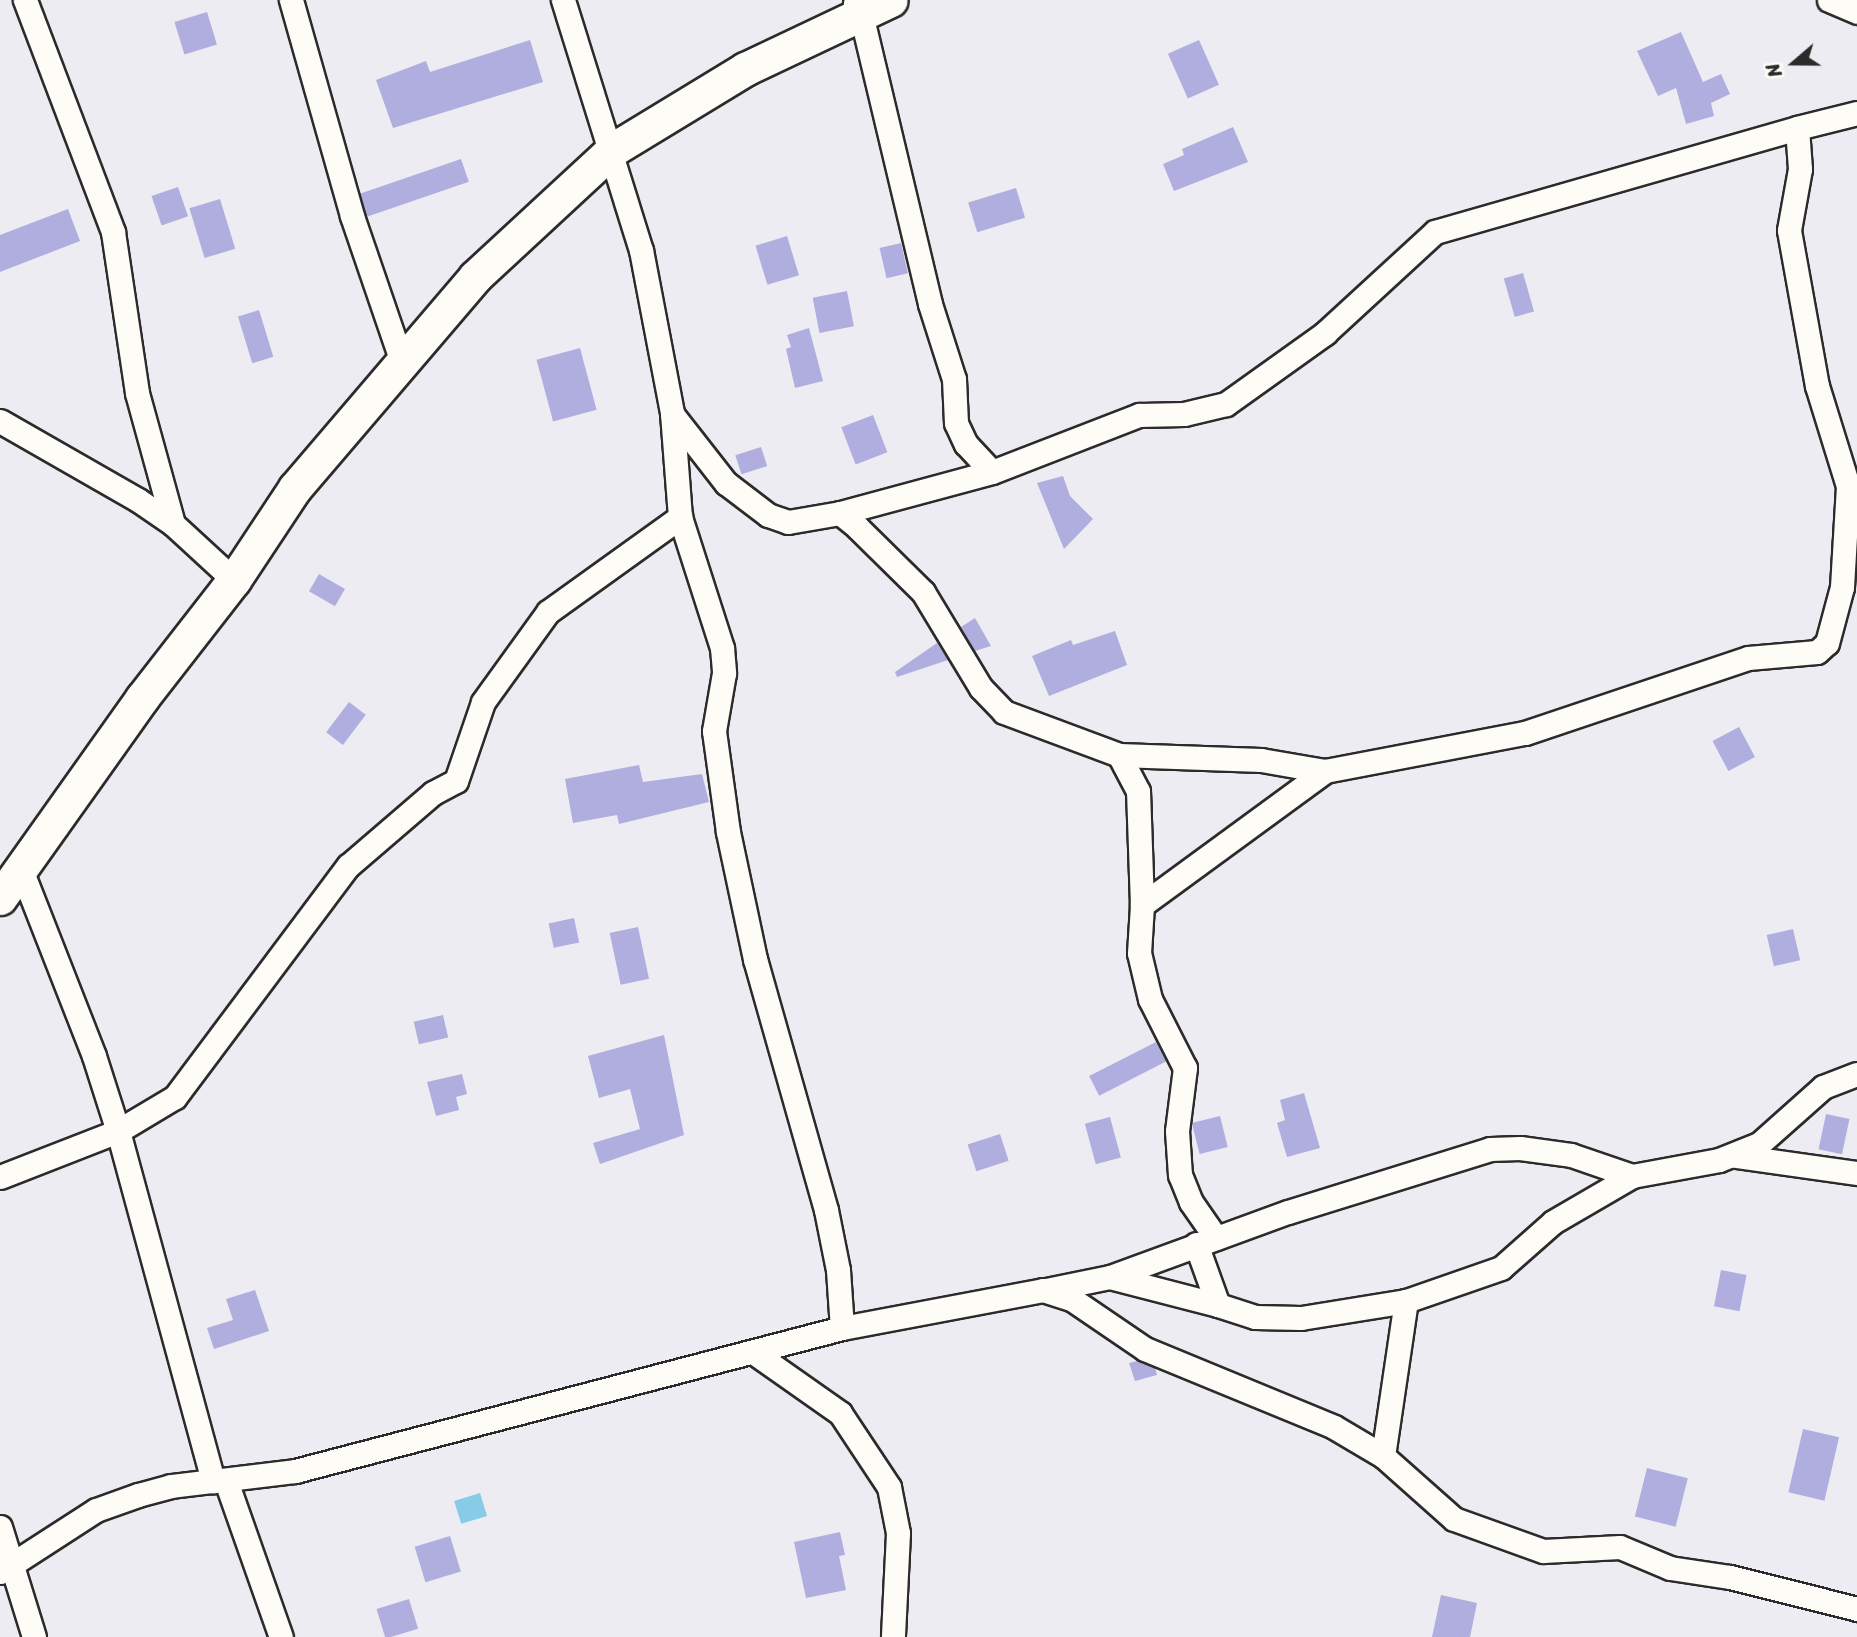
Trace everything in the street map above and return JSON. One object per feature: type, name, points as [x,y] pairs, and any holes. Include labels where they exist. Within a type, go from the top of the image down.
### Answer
[{"type":"street","points":[[25,0],[113,232],[137,393],[173,524]]},
{"type":"street","points":[[291,0],[352,216],[401,359]]},
{"type":"street","points":[[564,0],[641,250],[672,414],[680,517],[720,638],[724,673],[714,731],[716,765],[755,959],[826,1210],[838,1270],[842,1328]]},
{"type":"street","points":[[0,898],[20,867],[234,580],[295,488],[401,359],[475,277],[612,150],[745,69],[857,7],[891,0]]},
{"type":"street","points":[[1829,0],[1857,12]]},
{"type":"street","points":[[857,7],[930,304],[954,379],[956,424],[966,444],[992,472]]},
{"type":"street","points":[[672,414],[726,483],[768,515],[788,522],[840,513],[992,472],[1139,415],[1196,412],[1226,404],[1325,333],[1435,232],[1857,113]]},
{"type":"street","points":[[840,513],[923,592],[981,688],[1004,712],[1119,755],[1224,757],[1325,771],[1525,733],[1748,658],[1816,652],[1827,643],[1842,587],[1848,486],[1817,386],[1789,230],[1800,169],[1797,128]]},
{"type":"street","points":[[0,421],[63,454],[173,524],[234,580]]},
{"type":"street","points":[[0,1177],[118,1131],[175,1097],[348,866],[433,793],[456,781],[483,702],[548,612],[680,517]]},
{"type":"street","points":[[1119,755],[1138,791],[1142,905],[1139,953],[1150,999],[1185,1068],[1177,1131],[1180,1175],[1206,1241],[1218,1305]]},
{"type":"street","points":[[1142,905],[1325,771]]},
{"type":"street","points":[[20,867],[94,1056],[220,1481],[281,1637]]},
{"type":"street","points":[[1110,1277],[1255,1317],[1301,1318],[1406,1301],[1501,1268],[1564,1214],[1632,1176],[1736,1156],[1774,1135],[1823,1087],[1857,1074]]},
{"type":"street","points":[[6,1569],[96,1510],[172,1486],[295,1471],[756,1354],[842,1328],[932,1307],[1110,1277],[1206,1241],[1490,1149],[1520,1148],[1571,1155],[1632,1176]]},
{"type":"street","points":[[1736,1156],[1857,1173]]},
{"type":"street","points":[[1043,1290],[1073,1300],[1144,1349],[1346,1432],[1384,1456],[1454,1519],[1543,1551],[1620,1547],[1670,1568],[1730,1577],[1857,1609]]},
{"type":"street","points":[[1384,1456],[1406,1301]]},
{"type":"street","points":[[756,1354],[840,1413],[889,1487],[898,1532],[893,1637]]},
{"type":"street","points":[[0,1527],[6,1569],[34,1637]]},
{"type":"water","points":[[480,1493],[487,1516],[461,1524],[454,1501]]},
{"type":"building","points":[[207,12],[217,45],[184,54],[174,22]]},
{"type":"building","points":[[1681,32],[1703,82],[1721,74],[1730,94],[1711,103],[1714,116],[1686,124],[1676,88],[1658,96],[1637,51]]},
{"type":"building","points":[[530,40],[543,82],[393,128],[376,80],[426,61],[430,72]]},
{"type":"building","points":[[1199,40],[1219,85],[1188,99],[1168,54]]},
{"type":"building","points":[[1233,127],[1248,162],[1174,191],[1163,164],[1184,155],[1182,149]]},
{"type":"building","points":[[461,159],[469,182],[352,222],[344,199]]},
{"type":"building","points":[[178,187],[188,216],[162,225],[152,196]]},
{"type":"building","points":[[1016,188],[1025,218],[977,232],[968,203]]},
{"type":"building","points":[[220,199],[235,249],[205,258],[189,208]]},
{"type":"building","points":[[68,209],[80,241],[0,272],[0,235]]},
{"type":"building","points":[[787,236],[799,275],[767,285],[755,246]]},
{"type":"building","points":[[901,243],[908,273],[887,278],[880,248]]},
{"type":"building","points":[[1523,273],[1534,311],[1515,317],[1504,279]]},
{"type":"building","points":[[847,291],[854,326],[820,333],[813,298]]},
{"type":"building","points":[[259,310],[273,357],[252,363],[238,316]]},
{"type":"building","points":[[809,328],[823,381],[795,388],[786,349],[791,347],[787,335]]},
{"type":"building","points":[[580,348],[597,410],[553,421],[537,360]]},
{"type":"building","points":[[873,415],[887,452],[856,465],[841,427]]},
{"type":"building","points":[[761,447],[767,466],[742,474],[735,455]]},
{"type":"building","points":[[1063,476],[1070,496],[1093,519],[1064,549],[1037,483]]},
{"type":"building","points":[[319,574],[345,589],[335,606],[309,591]]},
{"type":"building","points":[[975,618],[991,646],[975,651],[961,627]]},
{"type":"building","points":[[1115,631],[1127,665],[1049,696],[1032,656],[1071,640],[1073,645]]},
{"type":"building","points":[[937,643],[948,660],[897,677],[895,672]]},
{"type":"building","points":[[349,702],[366,715],[343,745],[326,732]]},
{"type":"building","points":[[1739,727],[1755,757],[1728,771],[1713,741]]},
{"type":"building","points":[[639,765],[643,782],[702,774],[709,802],[619,824],[617,815],[573,823],[565,779]]},
{"type":"building","points":[[574,918],[579,942],[554,948],[549,923]]},
{"type":"building","points":[[638,927],[649,979],[621,985],[610,933]]},
{"type":"building","points":[[1793,929],[1800,960],[1774,966],[1767,935]]},
{"type":"building","points":[[443,1015],[448,1037],[419,1044],[414,1022]]},
{"type":"building","points":[[664,1035],[684,1135],[600,1164],[593,1143],[640,1129],[630,1089],[599,1098],[588,1056]]},
{"type":"building","points":[[1156,1042],[1166,1062],[1099,1096],[1089,1076]]},
{"type":"building","points":[[462,1074],[467,1094],[456,1097],[459,1110],[436,1116],[427,1082]]},
{"type":"building","points":[[1304,1093],[1320,1148],[1287,1157],[1277,1123],[1285,1120],[1280,1100]]},
{"type":"building","points":[[1826,1114],[1849,1119],[1842,1154],[1819,1149]]},
{"type":"building","points":[[1220,1116],[1228,1147],[1200,1154],[1192,1123]]},
{"type":"building","points":[[1110,1117],[1121,1158],[1096,1164],[1085,1124]]},
{"type":"building","points":[[1000,1134],[1009,1161],[976,1171],[968,1145]]},
{"type":"building","points":[[1721,1270],[1747,1275],[1739,1311],[1714,1306]]},
{"type":"building","points":[[255,1290],[269,1331],[214,1349],[207,1328],[233,1320],[226,1299]]},
{"type":"building","points":[[1137,1361],[1155,1368],[1157,1375],[1135,1381],[1129,1363]]},
{"type":"building","points":[[1803,1429],[1839,1437],[1824,1501],[1788,1492]]},
{"type":"building","points":[[1647,1468],[1688,1478],[1676,1527],[1635,1517]]},
{"type":"building","points":[[840,1532],[845,1555],[839,1556],[846,1590],[806,1598],[794,1542]]},
{"type":"building","points":[[450,1536],[461,1571],[425,1582],[415,1547]]},
{"type":"building","points":[[1441,1595],[1477,1603],[1470,1637],[1432,1637]]},
{"type":"building","points":[[409,1599],[418,1629],[385,1637],[376,1609]]}]
